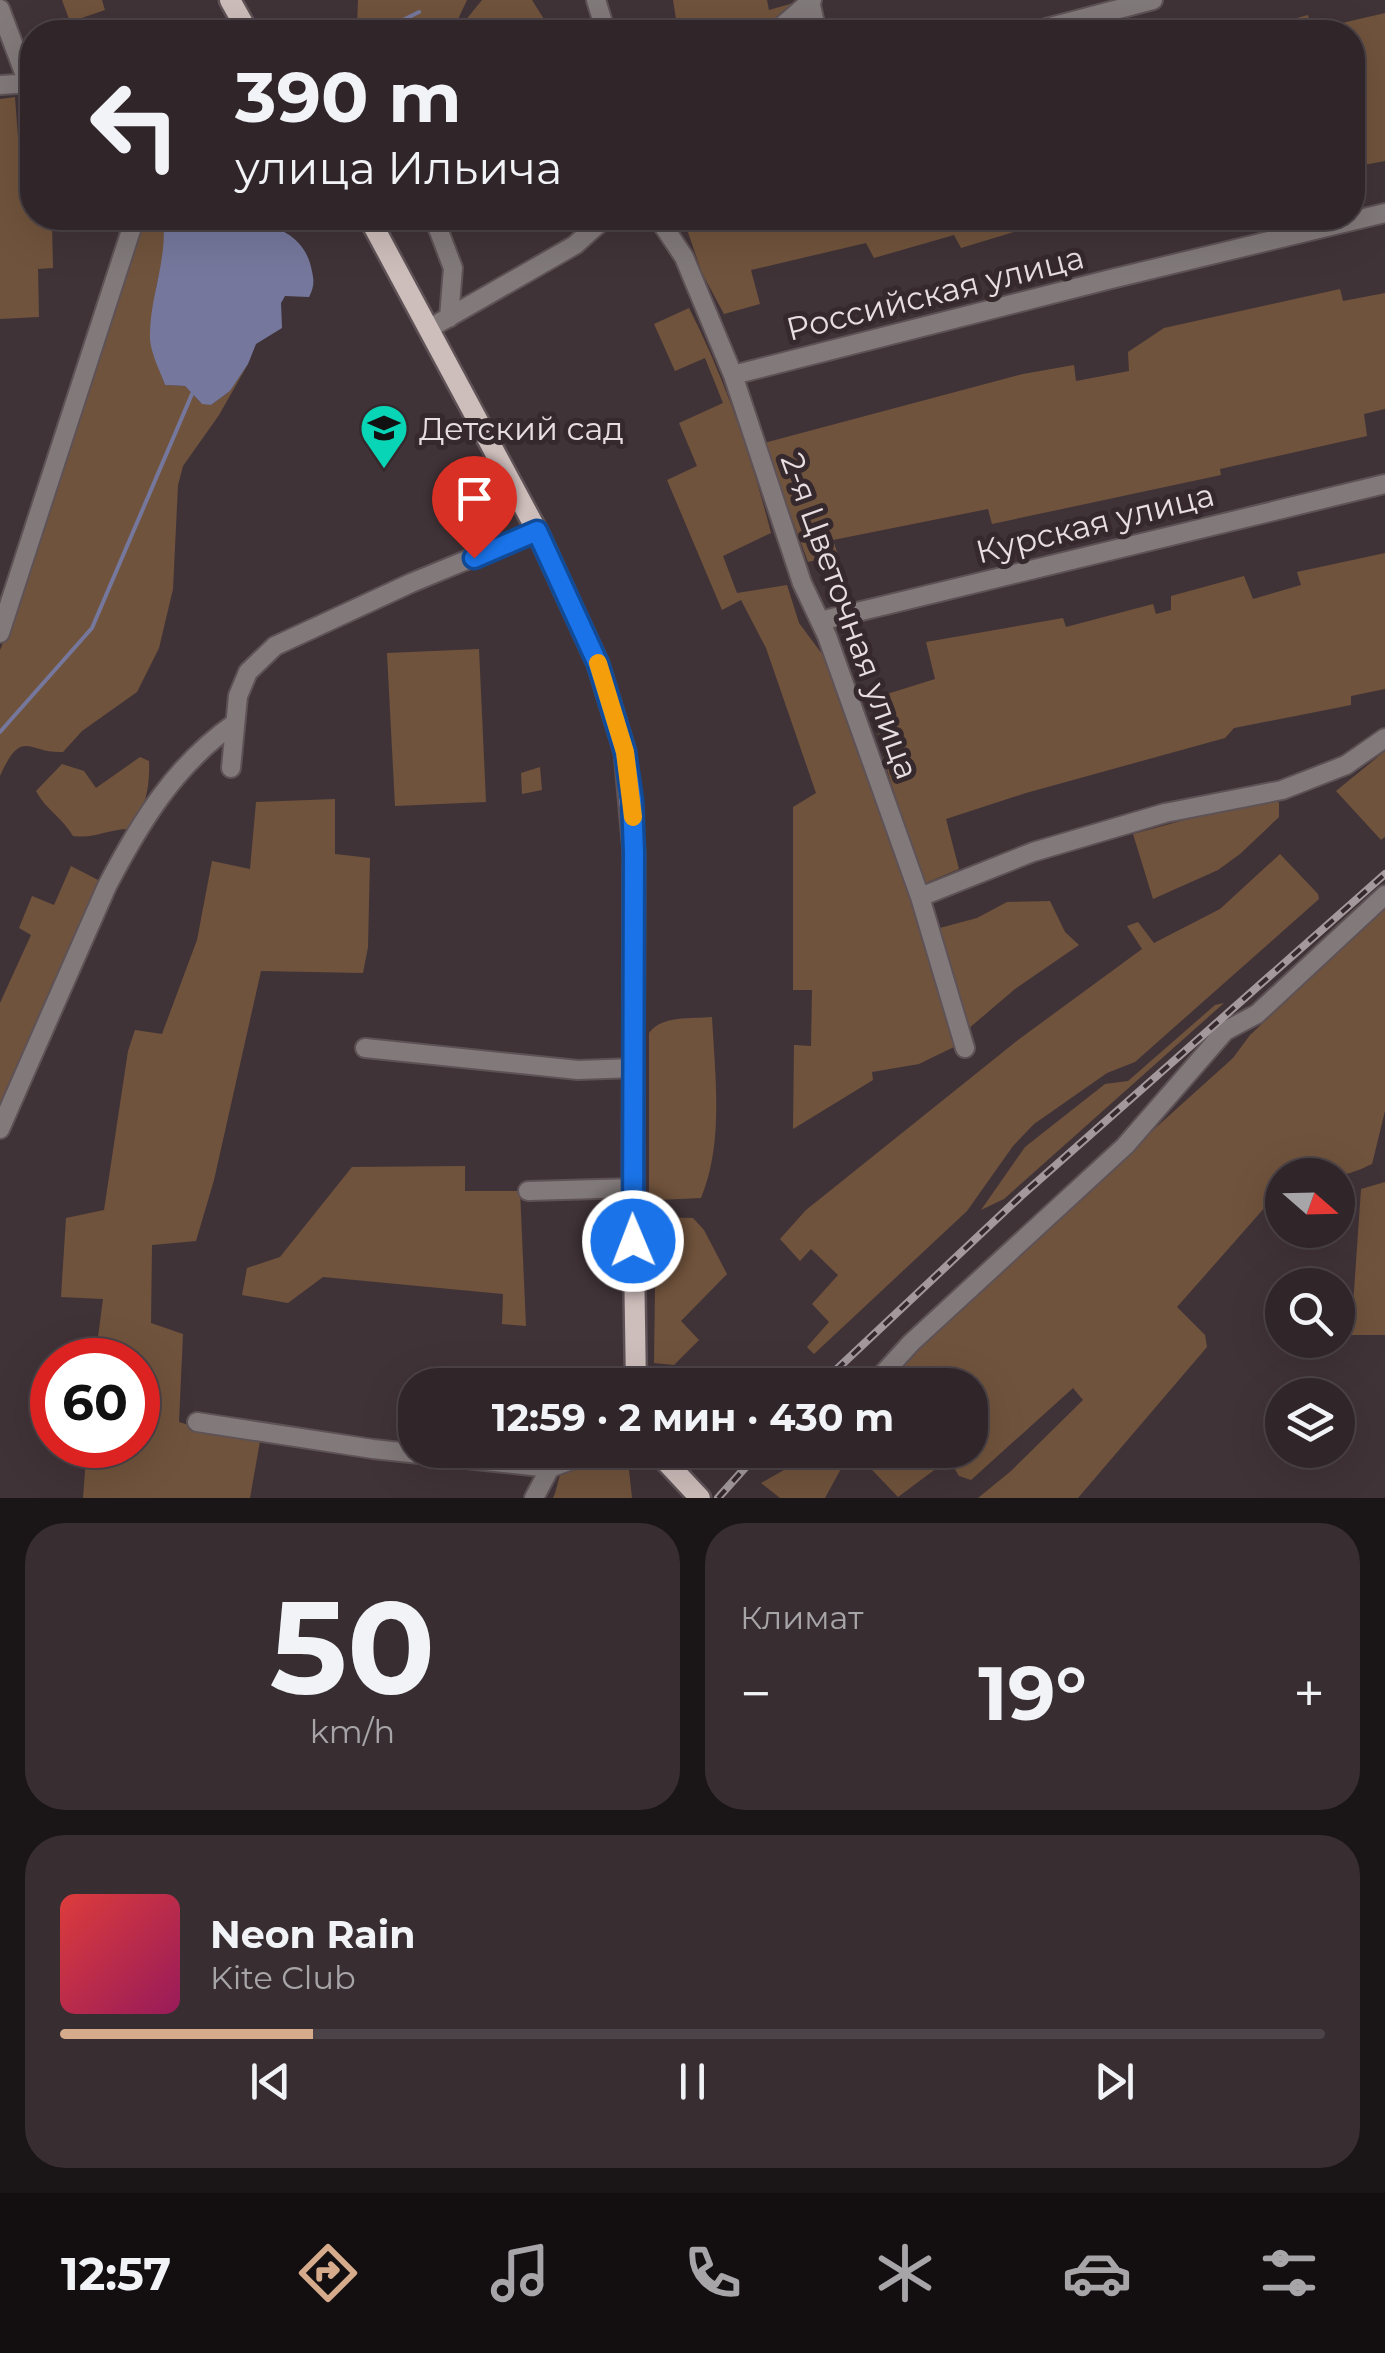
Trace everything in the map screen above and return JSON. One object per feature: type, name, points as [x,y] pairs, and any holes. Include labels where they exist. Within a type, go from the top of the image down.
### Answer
[{"type":"main road","points":[[381,230],[439,323],[537,531],[598,664],[625,752],[634,852],[636,1368]]},
{"type":"main road","points":[[672,1468],[700,1498]]},
{"type":"street","points":[[1077,20],[1153,0]]},
{"type":"street","points":[[789,20],[811,1]]},
{"type":"street","points":[[0,9],[20,58]]},
{"type":"street","points":[[0,633],[132,230]]},
{"type":"street","points":[[439,230],[453,268],[439,323]]},
{"type":"street","points":[[439,323],[575,245],[592,230]]},
{"type":"street","name":"2-я Цветочная улица","points":[[666,230],[684,257],[733,375],[802,584],[820,622],[920,898],[965,1048]]},
{"type":"street","name":"Российская улица","points":[[733,375],[1313,230]]},
{"type":"street","name":"Курская улица","points":[[820,622],[1385,484]]},
{"type":"street","points":[[231,768],[238,696],[248,672],[275,646],[411,583],[537,531]]},
{"type":"street","points":[[0,1129],[126,850],[173,778],[201,747],[235,723]]},
{"type":"street","points":[[920,898],[1033,852],[1165,813],[1282,790],[1346,765],[1385,738]]},
{"type":"street","points":[[889,1368],[939,1316],[1124,1146],[1225,1031],[1257,1014],[1385,895]]},
{"type":"street","points":[[365,1048],[578,1070],[634,1068]]},
{"type":"street","points":[[528,1191],[633,1188]]},
{"type":"street","points":[[197,1422],[398,1452]]},
{"type":"street","points":[[534,1498],[550,1468]]},
{"type":"shaded area","points":[[62,0],[102,0],[105,10],[69,20]]},
{"type":"shaded area","points":[[358,0],[467,0],[458,20],[357,20]]},
{"type":"shaded area","points":[[482,0],[532,0],[544,20],[466,20]]},
{"type":"shaded area","points":[[673,0],[767,0],[769,10],[804,0],[776,20],[676,20]]},
{"type":"shaded area","points":[[1385,13],[1385,161],[1365,165],[1365,20],[1355,20]]},
{"type":"shaded area","points":[[15,97],[20,230],[52,230],[53,268],[38,269],[39,317],[0,319],[0,99]]},
{"type":"shaded area","points":[[141,230],[164,230],[166,246],[156,288],[153,353],[165,385],[185,386],[201,403],[211,405],[230,391],[248,364],[183,466],[178,485],[173,589],[159,648],[137,692],[82,731],[63,752],[27,746],[14,751],[0,776],[0,650],[14,618]]},
{"type":"shaded area","points":[[687,230],[1020,230],[961,248],[954,235],[874,258],[866,243],[751,270],[760,304],[724,314],[702,273]]},
{"type":"shaded area","points":[[1340,289],[1343,301],[1385,293],[1385,409],[1364,414],[1367,436],[1220,469],[1221,475],[992,524],[988,509],[833,540],[838,555],[808,562],[764,443],[1023,374],[1074,365],[1076,381],[1129,371],[1128,352],[1164,328]]},
{"type":"shaded area","points":[[689,308],[736,418],[771,533],[723,556],[737,593],[787,585],[799,623],[825,658],[922,926],[958,1045],[919,1064],[872,1072],[873,1080],[793,1129],[794,1045],[811,1046],[812,990],[793,990],[793,807],[816,793],[766,648],[741,600],[722,610],[667,480],[697,466],[679,423],[723,403],[705,358],[675,371],[654,324]]},
{"type":"shaded area","points":[[1385,553],[1385,689],[1351,696],[1351,705],[1234,728],[1225,738],[946,819],[959,869],[923,884],[884,760],[871,699],[935,679],[926,642],[1063,618],[1066,627],[1153,604],[1156,614],[1171,610],[1171,596],[1244,576],[1253,599],[1301,585],[1297,572]]},
{"type":"shaded area","points":[[479,649],[486,802],[395,806],[387,653]]},
{"type":"shaded area","points":[[1385,751],[1385,837],[1381,840],[1336,791]]},
{"type":"shaded area","points":[[140,757],[149,761],[148,788],[143,806],[129,829],[73,836],[36,791],[62,764],[84,771],[96,788]]},
{"type":"shaded area","points":[[540,767],[542,790],[522,794],[521,773]]},
{"type":"shaded area","points":[[1273,796],[1279,803],[1279,817],[1240,854],[1218,870],[1153,899],[1133,834]]},
{"type":"shaded area","points":[[335,799],[335,854],[370,858],[368,947],[363,973],[261,971],[214,1180],[196,1241],[152,1245],[151,1323],[183,1334],[179,1422],[260,1441],[250,1498],[83,1498],[85,1468],[160,1468],[160,1338],[98,1338],[103,1299],[61,1297],[66,1218],[104,1210],[128,1051],[135,1030],[162,1034],[197,940],[212,861],[250,869],[256,802]]},
{"type":"shaded area","points":[[1280,854],[1319,899],[1135,1062],[1107,1073],[1034,1124],[1013,1146],[967,1211],[814,1354],[807,1347],[829,1322],[812,1304],[838,1275],[811,1249],[800,1261],[780,1239],[806,1210],[1018,1040],[1142,949],[1127,926],[1138,922],[1154,943],[1220,909]]},
{"type":"shaded area","points":[[71,866],[100,881],[8,1098],[0,1105],[0,1003],[31,935],[19,928],[32,896],[54,905]]},
{"type":"shaded area","points":[[1050,901],[1065,932],[1079,945],[1015,989],[968,1029],[936,929],[977,918],[1007,902]]},
{"type":"shaded area","points":[[1385,903],[1385,1111],[1372,1164],[1355,1171],[1355,1158],[1265,1158],[1265,1207],[1177,1307],[1205,1335],[1207,1347],[1078,1498],[978,1498],[1083,1400],[1073,1388],[988,1465],[988,1368],[894,1368],[1233,1058],[1250,1035],[1322,968],[1318,963]]},
{"type":"shaded area","points":[[1224,1003],[1004,1199],[981,1210],[1025,1147],[1105,1084],[1128,1081],[1215,1005]]},
{"type":"shaded area","points":[[712,1017],[716,1109],[708,1177],[701,1198],[658,1200],[649,1193],[649,1033],[661,1023]]},
{"type":"shaded area","points":[[465,1166],[465,1191],[520,1191],[526,1326],[502,1324],[503,1294],[323,1277],[288,1303],[242,1295],[247,1268],[280,1257],[352,1167]]},
{"type":"shaded area","points":[[1385,1182],[1385,1335],[1355,1335],[1361,1189]]},
{"type":"shaded area","points":[[656,1217],[693,1218],[704,1230],[727,1274],[681,1321],[699,1340],[674,1365],[654,1363]]},
{"type":"shaded area","points":[[626,1468],[632,1498],[553,1498],[564,1469]]},
{"type":"shaded area","points":[[787,1468],[841,1468],[825,1498],[780,1498],[761,1483]]},
{"type":"shaded area","points":[[870,1468],[937,1468],[898,1497]]},
{"type":"shaded area","points":[[954,1468],[984,1468],[971,1480],[959,1476]]},
{"type":"water","points":[[164,230],[279,230],[303,248],[311,267],[309,297],[285,296],[281,303],[282,328],[256,344],[230,391],[211,405],[202,404],[185,386],[165,385],[152,351],[150,324]]},
{"type":"waterway","points":[[403,20],[419,12]]},
{"type":"waterway","points":[[0,732],[92,628],[192,394]]},
{"type":"railway","points":[[838,1368],[1021,1196],[1385,874]]},
{"type":"railway","points":[[718,1498],[745,1468]]},
{"type":"slow traffic","points":[[598,663],[625,752],[633,817]]},
{"type":"place","name":"Детский сад","points":[[384,470]]},
{"type":"route","points":[[474,558],[537,531],[598,664],[625,752],[634,852],[633,1241]]}]
